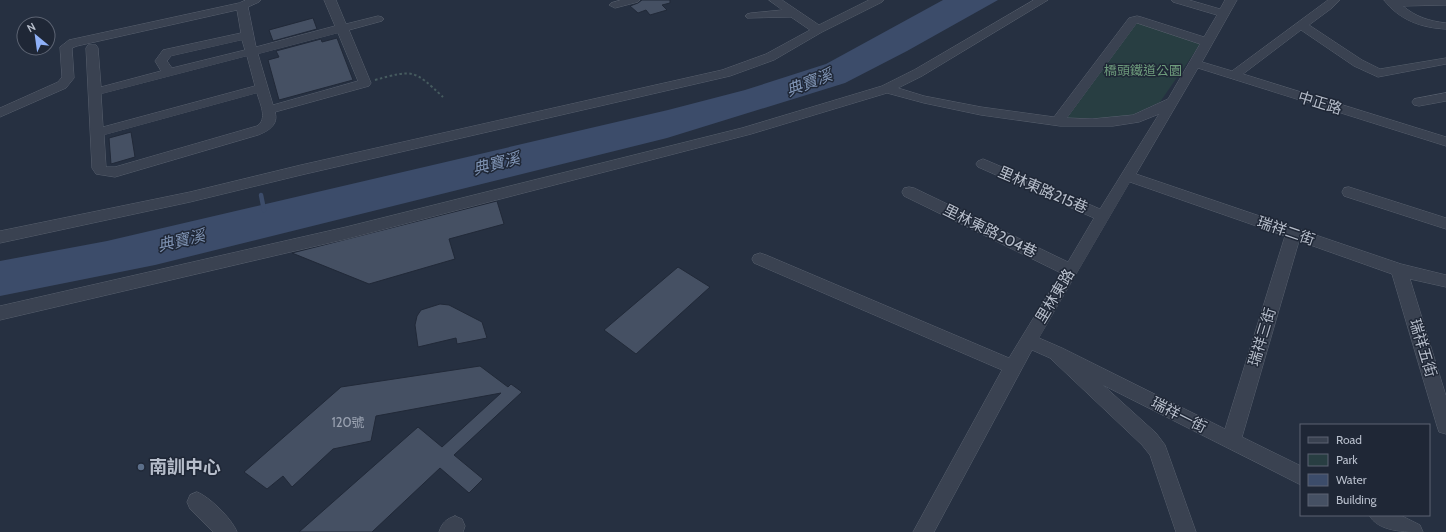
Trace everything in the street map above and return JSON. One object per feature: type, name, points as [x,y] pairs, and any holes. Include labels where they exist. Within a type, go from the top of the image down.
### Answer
[{"type":"street","points":[[0,113],[62,85],[68,78],[66,47],[72,43],[242,6],[255,0]]},
{"type":"street","points":[[269,110],[365,83],[330,0]]},
{"type":"street","points":[[615,5],[634,0]]},
{"type":"street","points":[[775,0],[818,30]]},
{"type":"street","points":[[0,314],[354,231],[746,131],[887,88],[918,73],[1042,0]]},
{"type":"street","points":[[1176,0],[1223,13]]},
{"type":"street","name":"里林東路","points":[[922,532],[1028,341],[1173,102],[1231,0]]},
{"type":"street","points":[[1233,76],[1334,0]]},
{"type":"street","points":[[0,237],[190,198],[355,158],[726,73],[770,57],[818,30],[875,1]]},
{"type":"street","points":[[1392,2],[1446,2]]},
{"type":"street","points":[[1392,2],[1402,12],[1417,22],[1430,26],[1446,26]]},
{"type":"street","points":[[92,48],[99,168],[101,171],[115,172],[253,132],[264,128],[270,122],[269,110],[252,52],[242,6]]},
{"type":"street","points":[[751,16],[793,13]]},
{"type":"street","points":[[94,92],[378,19]]},
{"type":"street","points":[[1060,122],[1061,117],[1133,20],[1137,19],[1206,42]]},
{"type":"street","points":[[1301,25],[1358,63],[1378,73],[1445,61]]},
{"type":"street","points":[[170,73],[161,61],[168,53],[248,35]]},
{"type":"street","name":"中正路","points":[[1194,63],[1444,140]]},
{"type":"street","points":[[97,133],[262,88]]},
{"type":"street","points":[[887,88],[933,101],[989,113],[1060,122],[1102,122],[1135,119],[1173,102]]},
{"type":"street","points":[[1419,102],[1446,97]]},
{"type":"street","name":"里林東路215巷","points":[[983,164],[1103,216]]},
{"type":"street","name":"瑞祥二街","points":[[1127,176],[1400,270],[1446,281]]},
{"type":"street","name":"里林東路204巷","points":[[909,192],[1070,270]]},
{"type":"street","points":[[1349,192],[1446,224]]},
{"type":"street","name":"瑞祥三街","points":[[1231,441],[1293,234]]},
{"type":"street","points":[[760,259],[1013,367]]},
{"type":"street","name":"瑞祥五街","points":[[1400,270],[1446,426]]},
{"type":"street","name":"瑞祥一街","points":[[1028,341],[1056,353],[1300,476]]},
{"type":"street","points":[[1056,353],[1149,439],[1158,451],[1186,532]]},
{"type":"street","points":[[197,502],[227,532]]},
{"type":"street","points":[[1382,516],[1414,532]]},
{"type":"path","points":[[365,83],[399,73],[413,72],[420,75],[443,97]]},
{"type":"green space","name":"橋頭鐵道公園","points":[[1137,22],[1201,43],[1160,102],[1130,116],[1067,118]]},
{"type":"water","name":"典寶溪","points":[[943,0],[998,0],[907,51],[845,83],[667,138],[155,265],[0,296],[0,261],[107,241],[668,110],[745,90],[826,64]]},
{"type":"building","points":[[642,0],[670,0],[670,3],[662,5],[667,10],[650,15],[646,10],[638,13],[630,6]]},
{"type":"building","points":[[313,18],[317,29],[273,41],[269,30]]},
{"type":"building","points":[[337,38],[353,80],[279,100],[268,60],[279,57],[276,51],[321,39],[322,42]]},
{"type":"building","points":[[131,132],[135,157],[111,164],[109,138]]},
{"type":"building","points":[[497,201],[504,224],[449,239],[455,259],[369,284],[292,253]]},
{"type":"building","points":[[678,267],[710,287],[636,354],[604,330]]},
{"type":"building","points":[[440,304],[449,305],[482,322],[487,338],[457,344],[456,338],[418,347],[415,325],[417,316],[421,310]]},
{"type":"building","points":[[480,366],[508,387],[511,384],[522,392],[454,455],[483,479],[469,493],[440,468],[372,532],[299,532],[418,427],[442,447],[501,393],[376,416],[371,441],[333,449],[292,487],[283,476],[267,489],[244,472],[341,387]]},
{"type":"waterway","points":[[261,195],[264,210]]},
{"type":"place","name":"南訓中心","points":[[141,467]]}]
